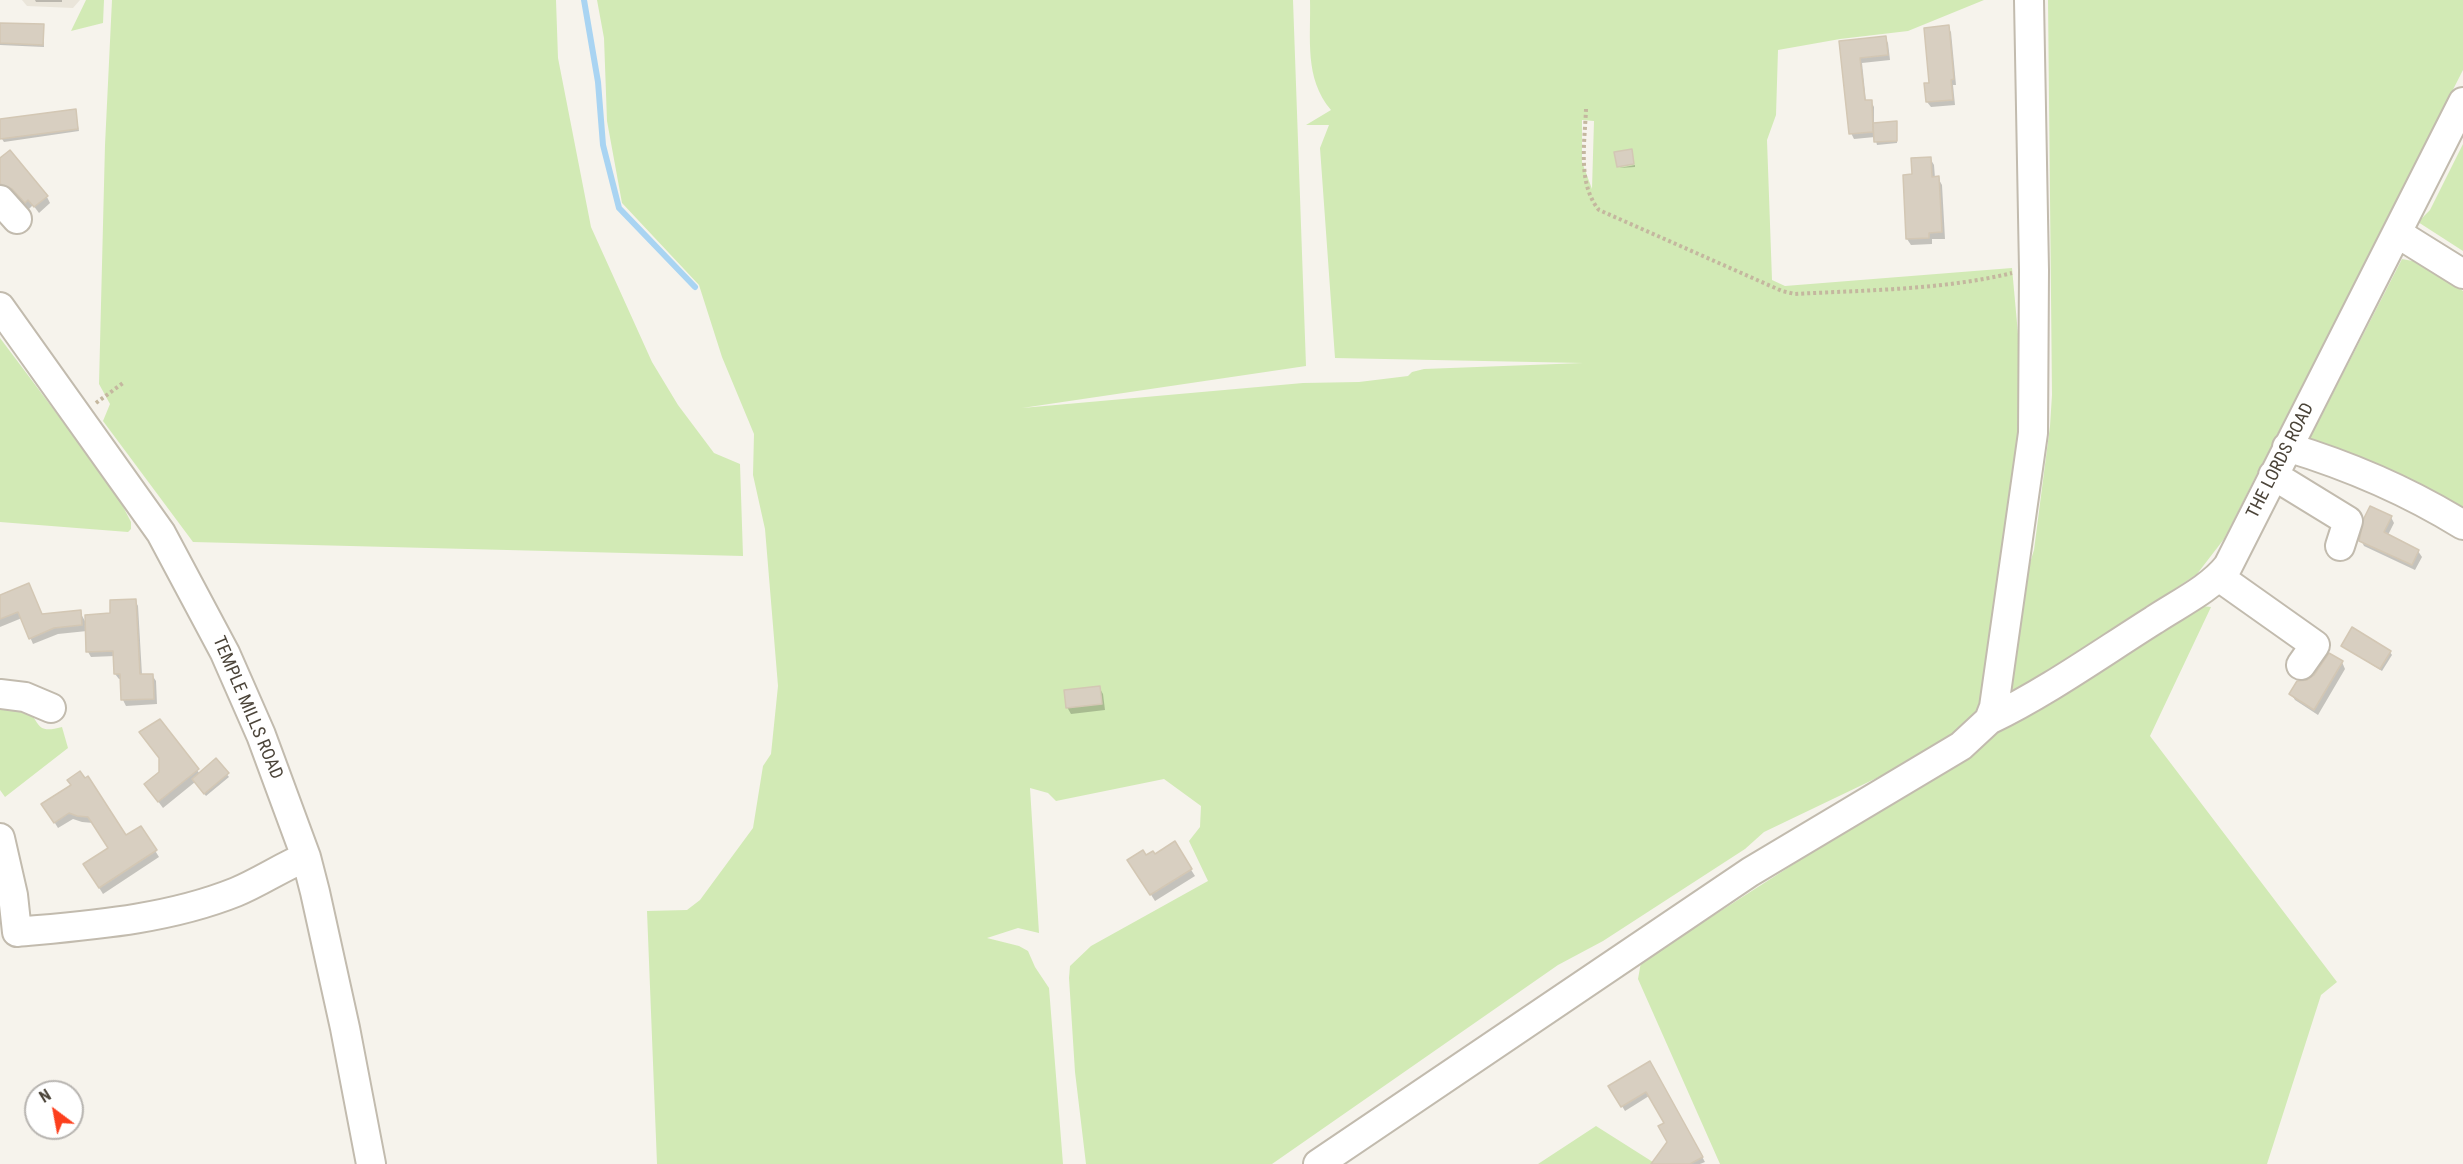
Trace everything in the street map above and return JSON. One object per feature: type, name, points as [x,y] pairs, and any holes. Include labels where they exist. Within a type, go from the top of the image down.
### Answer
[{"type":"street","points":[[1989,720],[1994,707],[2033,433],[2034,267],[2029,0]]},
{"type":"street","name":"THE LORDS ROAD","points":[[1318,1164],[1750,872],[1961,746],[1989,720],[2039,693],[2219,577],[2228,566],[2463,102]]},
{"type":"street","points":[[2397,232],[2463,274]]},
{"type":"street","name":"TEMPLE MILLS ROAD","points":[[0,307],[161,533],[225,653],[261,735],[306,857],[331,962],[371,1164]]},
{"type":"street","points":[[2287,447],[2383,482],[2422,500],[2463,525]]},
{"type":"street","points":[[2273,475],[2348,521],[2340,546]]},
{"type":"street","points":[[2219,577],[2315,645],[2301,665]]},
{"type":"street","points":[[0,694],[25,697],[51,708]]},
{"type":"street","points":[[0,838],[13,895],[8,933],[114,923],[180,910],[237,892],[306,857]]},
{"type":"path","points":[[1586,109],[1587,191],[1591,201],[1599,210],[1782,291],[1807,293],[1981,281],[2034,267]]},
{"type":"path","points":[[78,416],[123,383]]},
{"type":"shaded area","points":[[22,0],[80,0],[73,8],[27,6]]},
{"type":"green space","points":[[86,0],[104,0],[103,23],[71,31]]},
{"type":"green space","points":[[112,0],[556,0],[558,58],[591,227],[652,362],[678,405],[714,453],[740,464],[743,556],[193,542],[103,421],[110,404],[99,384],[105,145]]},
{"type":"green space","points":[[597,0],[1293,0],[1306,366],[1022,408],[1303,383],[1359,382],[1408,376],[1412,372],[1424,369],[1583,363],[1335,358],[1320,148],[1329,125],[1306,125],[1331,110],[1316,85],[1313,71],[1310,44],[1310,0],[1984,0],[1908,31],[1840,39],[1778,50],[1776,115],[1767,140],[1772,280],[1785,286],[2012,268],[2024,400],[1982,698],[1972,720],[1956,734],[1908,763],[1764,832],[1745,849],[1603,941],[1558,965],[1272,1164],[1086,1164],[1075,1072],[1070,966],[1091,946],[1208,881],[1189,841],[1200,827],[1201,806],[1164,779],[1056,801],[1048,793],[1030,788],[1039,933],[1018,928],[987,938],[1019,946],[1028,951],[1035,967],[1049,988],[1063,1164],[657,1164],[647,911],[687,910],[700,900],[753,828],[763,766],[771,754],[778,686],[765,529],[753,475],[754,434],[722,357],[699,285],[622,203],[607,121],[604,38]],"holes":[[[1582,120],[1594,121],[1592,189],[1582,162]]]},
{"type":"green space","points":[[2048,0],[2463,0],[2463,70],[2224,539],[2197,574],[2022,691],[2015,691],[2010,687],[2023,585],[2034,550],[2052,395]]},
{"type":"green space","points":[[2463,144],[2463,251],[2418,222],[2430,210]]},
{"type":"green space","points":[[2402,259],[2423,263],[2463,291],[2463,518],[2309,440]]},
{"type":"green space","points":[[0,338],[115,491],[131,522],[131,529],[128,532],[0,522]]},
{"type":"green space","points":[[2202,606],[2211,607],[2150,736],[2337,982],[2321,995],[2267,1164],[1720,1164],[1638,979],[1641,962],[2165,626]]},
{"type":"green space","points":[[0,705],[25,710],[42,728],[62,727],[68,748],[5,797],[0,790]]},
{"type":"green space","points":[[1596,1126],[1656,1164],[1538,1164]]},
{"type":"building","points":[[0,23],[44,24],[43,45],[0,43]]},
{"type":"building","points":[[1949,25],[1954,79],[1951,80],[1953,100],[1926,102],[1924,83],[1929,83],[1924,28]]},
{"type":"building","points":[[1886,36],[1888,55],[1860,58],[1865,100],[1872,100],[1873,132],[1849,134],[1839,41]]},
{"type":"building","points":[[76,109],[78,129],[0,139],[0,119]]},
{"type":"building","points":[[1897,121],[1897,141],[1874,142],[1873,123]]},
{"type":"building","points":[[1632,149],[1634,164],[1617,167],[1614,152]]},
{"type":"building","points":[[10,150],[48,196],[34,207],[28,200],[25,203],[12,189],[0,184],[0,158]]},
{"type":"building","points":[[1931,157],[1932,177],[1939,176],[1942,232],[1929,233],[1929,238],[1906,239],[1903,175],[1912,174],[1911,158]]},
{"type":"building","points":[[2370,506],[2392,516],[2384,532],[2419,550],[2412,565],[2359,541],[2364,518]]},
{"type":"building","points":[[29,583],[42,614],[81,610],[82,625],[54,628],[29,639],[18,612],[0,619],[0,595]]},
{"type":"building","points":[[136,599],[140,674],[153,674],[154,699],[121,700],[120,674],[114,674],[113,651],[86,652],[85,615],[110,613],[110,600]]},
{"type":"building","points":[[2352,627],[2391,651],[2380,669],[2341,646]]},
{"type":"building","points":[[2329,653],[2343,661],[2314,710],[2289,694],[2297,681],[2307,680],[2314,675]]},
{"type":"building","points":[[1100,686],[1102,704],[1066,708],[1064,690]]},
{"type":"building","points":[[160,719],[199,769],[158,802],[144,784],[159,772],[159,758],[139,732]]},
{"type":"building","points":[[216,758],[229,773],[204,794],[192,779]]},
{"type":"building","points":[[80,771],[85,778],[88,776],[126,835],[141,826],[157,850],[99,888],[83,864],[108,848],[88,817],[69,813],[54,823],[41,804],[71,785],[67,780]]},
{"type":"building","points":[[1175,841],[1192,869],[1150,895],[1127,860],[1143,850],[1146,855],[1153,851],[1155,854]]},
{"type":"building","points":[[1650,1061],[1703,1157],[1690,1164],[1651,1164],[1667,1142],[1658,1126],[1664,1123],[1646,1092],[1621,1107],[1608,1086]]},
{"type":"waterway","points":[[584,0],[598,82],[603,145],[619,208],[695,287]]}]
